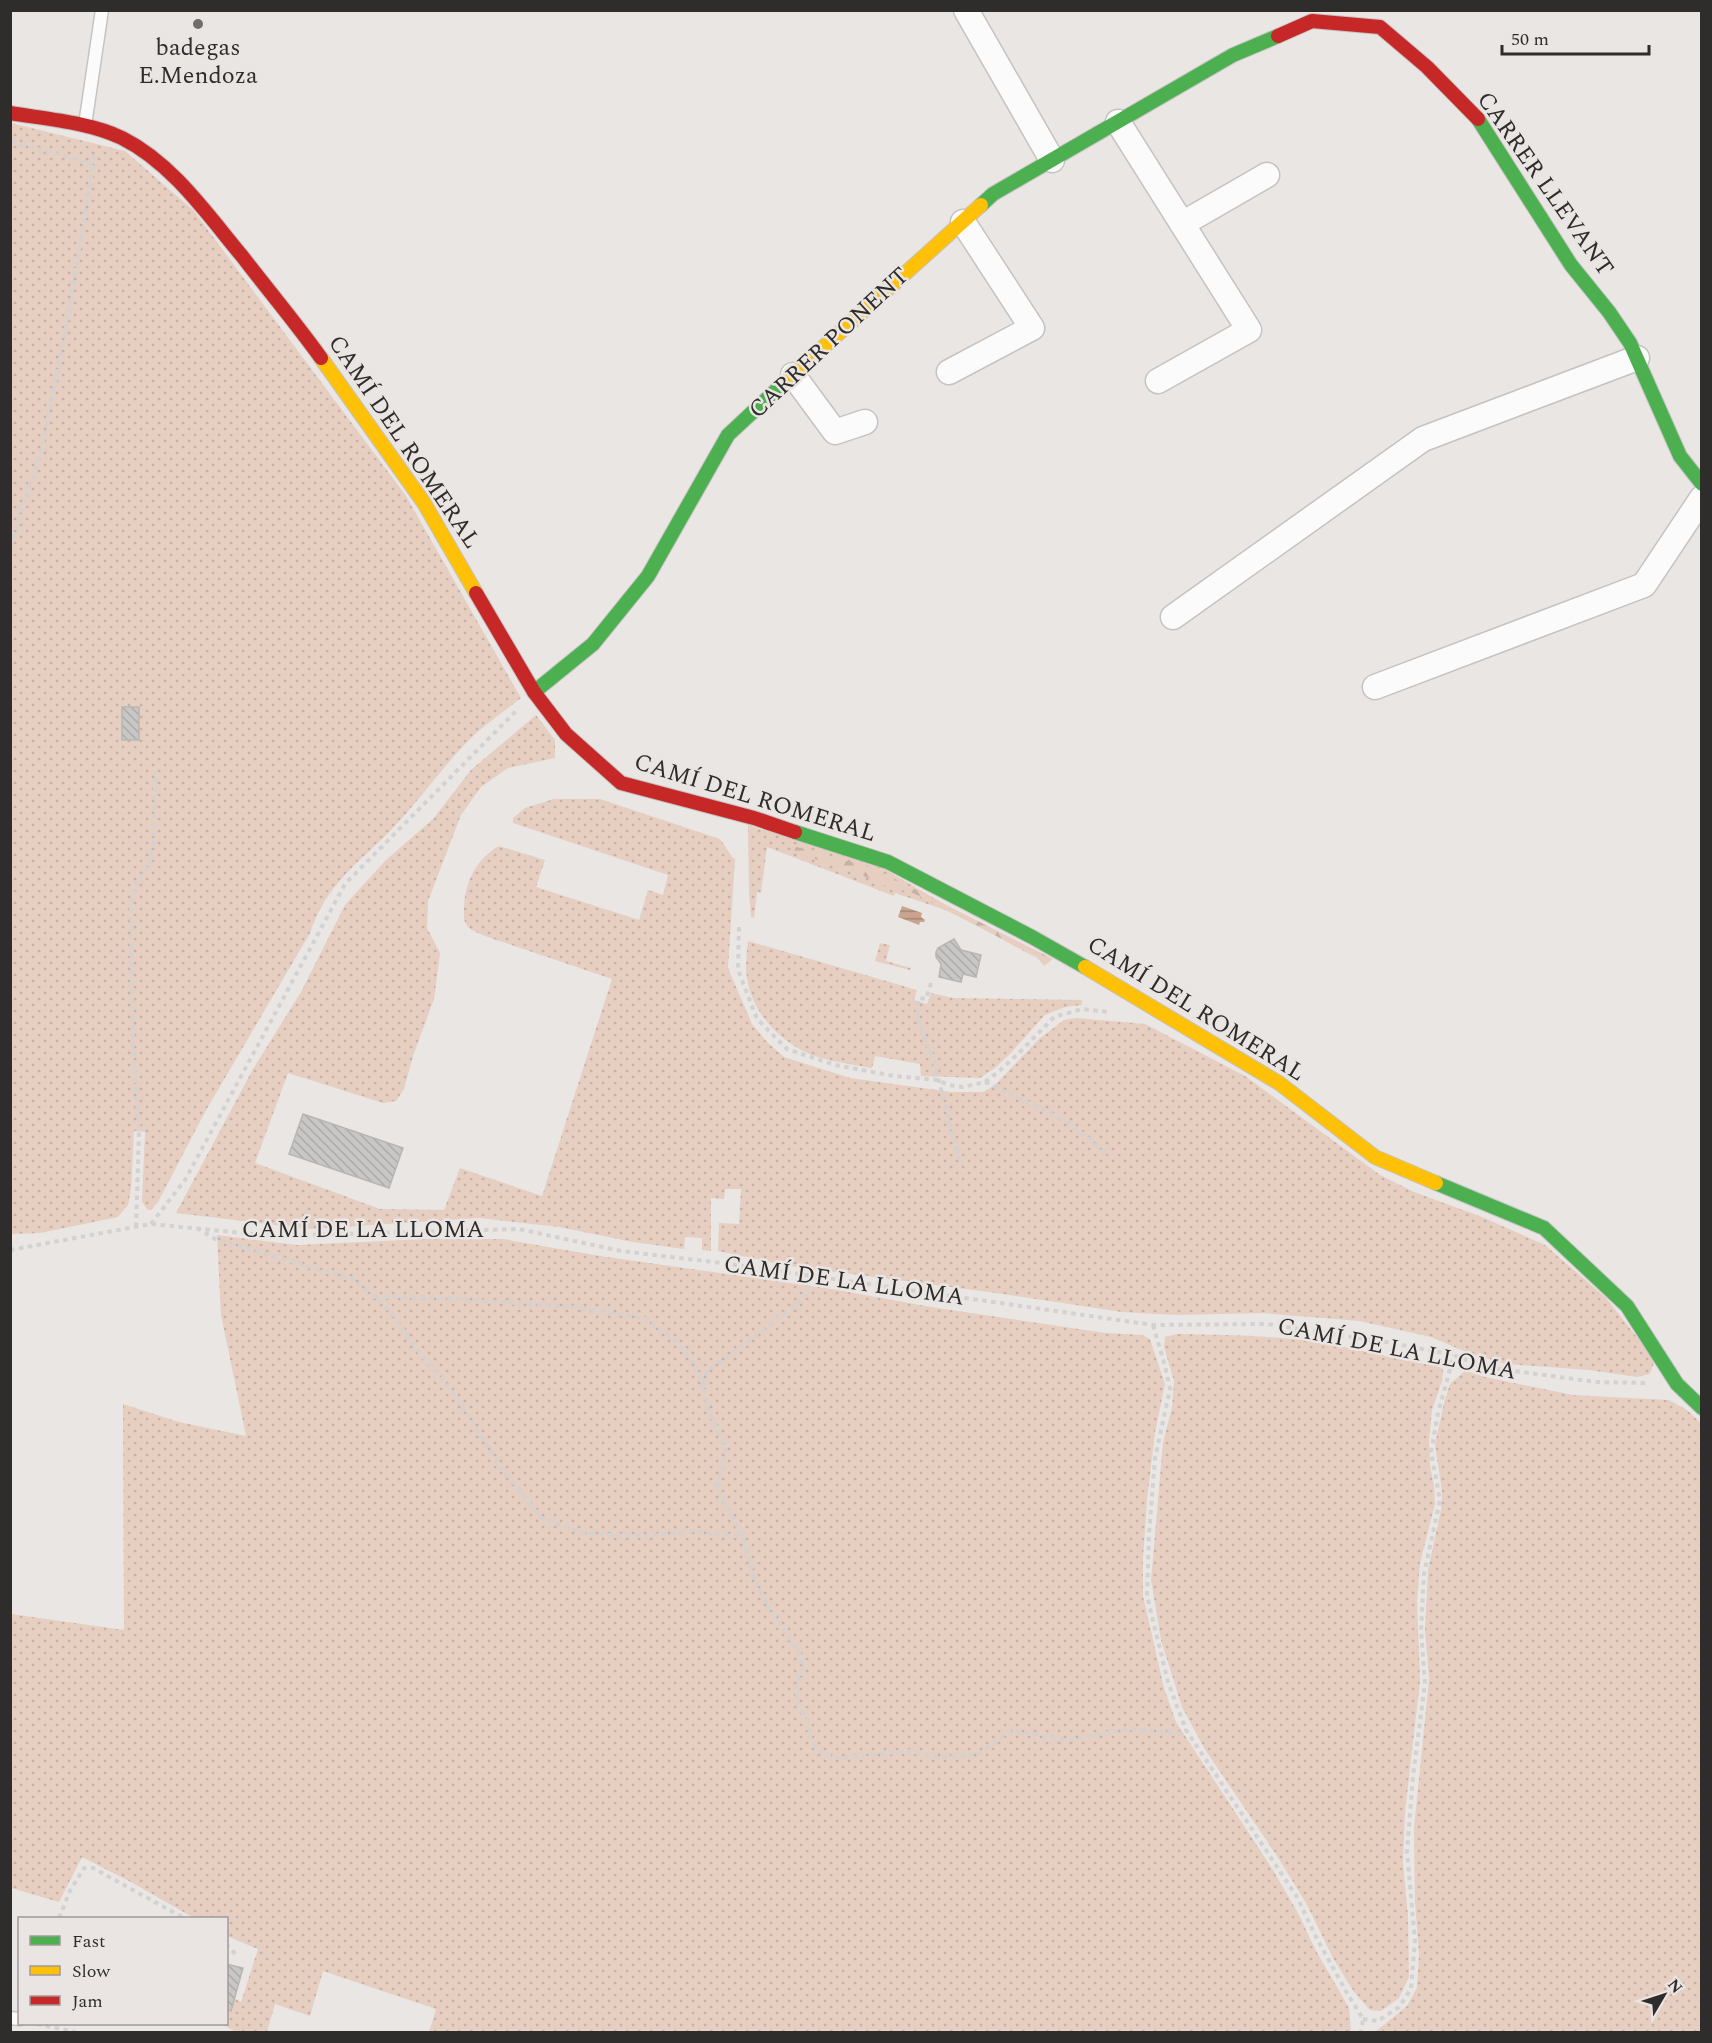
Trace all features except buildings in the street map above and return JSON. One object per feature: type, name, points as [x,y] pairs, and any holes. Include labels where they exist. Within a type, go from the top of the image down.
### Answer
[{"type":"street","points":[[966,10],[1052,160]]},
{"type":"street","name":"CARRER LLEVANT","points":[[1052,160],[1233,55],[1312,21],[1385,19],[1427,67],[1478,119],[1571,265],[1609,312],[1630,343],[1680,456],[1701,484]]},
{"type":"street","name":"CAMÍ DEL ROMERAL","points":[[10,113],[85,126],[135,146],[151,157],[191,194],[300,330],[424,503],[534,692],[566,734],[621,783],[754,818],[888,862],[1032,937],[1279,1083],[1375,1157],[1544,1228],[1627,1306],[1677,1384],[1701,1408]]},
{"type":"street","points":[[1118,122],[1249,330],[1158,381]]},
{"type":"street","name":"CARRER PONENT","points":[[534,692],[593,644],[648,576],[728,435],[993,194],[1052,160]]},
{"type":"street","points":[[1182,224],[1267,175]]},
{"type":"street","points":[[949,372],[1032,328],[963,222]]},
{"type":"street","points":[[1173,617],[1423,439],[1637,358]]},
{"type":"street","points":[[794,375],[835,432],[865,422]]},
{"type":"street","points":[[1375,687],[1644,585],[1701,498]]},
{"type":"lane","points":[[85,126],[102,10]]},
{"type":"path","points":[[10,547],[42,447],[68,316],[99,130]]},
{"type":"path","points":[[10,141],[93,164]]},
{"type":"path","points":[[151,1224],[185,1180],[345,884],[534,692]]},
{"type":"path","points":[[136,1227],[140,1131],[133,1051],[131,907],[136,884],[150,863],[154,837],[155,771]]},
{"type":"path","points":[[739,927],[738,970],[757,1019],[787,1049],[835,1065],[894,1076],[938,1080],[948,1085],[963,1087],[985,1082],[1021,1052],[1054,1017],[1082,1009],[1124,1011],[1146,1003]]},
{"type":"path","points":[[931,983],[926,999],[919,998],[917,1012],[919,1027],[934,1063],[960,1161]]},
{"type":"path","points":[[985,1082],[1066,1122],[1108,1156]]},
{"type":"path","name":"CAMÍ DE LA LLOMA","points":[[10,1250],[151,1224],[273,1236],[519,1229],[621,1251],[1153,1325],[1266,1324],[1454,1355],[1484,1368],[1596,1382],[1677,1384]]},
{"type":"path","points":[[196,1228],[215,1239],[355,1280],[391,1312],[451,1389],[499,1465],[541,1518],[587,1534],[645,1536],[692,1531],[743,1537]]},
{"type":"path","points":[[704,1389],[707,1372],[803,1299],[812,1276]]},
{"type":"path","points":[[375,1297],[444,1298],[573,1306],[644,1318],[674,1339],[697,1368],[708,1409],[724,1444],[725,1454],[717,1489],[743,1537],[754,1579],[771,1611],[799,1652],[803,1671],[797,1683],[797,1704],[808,1721],[812,1742],[821,1753],[839,1758],[909,1751],[929,1756],[947,1757],[978,1754],[1012,1731],[1067,1740],[1128,1729],[1180,1733],[1186,1730]]},
{"type":"path","points":[[1153,1325],[1166,1366],[1170,1389],[1155,1458],[1149,1534],[1148,1596],[1168,1682],[1186,1730],[1297,1897],[1336,1975],[1363,2019],[1361,2032]]},
{"type":"path","points":[[1363,2019],[1378,2021],[1399,2007],[1411,1989],[1414,1941],[1407,1852],[1413,1776],[1425,1683],[1421,1630],[1424,1574],[1440,1500],[1431,1452],[1454,1355]]},
{"type":"path","points":[[59,1917],[84,1868],[93,1868],[182,1917]]},
{"type":"path","points":[[228,1946],[237,1956]]},
{"type":"path","points":[[41,2025],[75,2032]]},
{"type":"green space","points":[[11,123],[125,151],[193,210],[406,496],[521,698],[467,742],[402,819],[355,864],[334,888],[205,1112],[158,1202],[151,1210],[148,1210],[142,1202],[145,1132],[134,1131],[131,1189],[128,1205],[118,1217],[40,1233],[11,1234]]},
{"type":"green space","points":[[536,715],[555,740],[555,758],[508,768],[481,787],[461,815],[428,901],[427,928],[440,953],[434,999],[413,1056],[404,1089],[396,1101],[383,1103],[288,1073],[255,1163],[380,1209],[444,1210],[460,1168],[542,1196],[612,979],[474,931],[465,921],[465,899],[469,881],[478,865],[499,846],[545,860],[536,887],[639,920],[648,890],[663,895],[668,875],[513,823],[513,818],[525,808],[554,799],[600,799],[720,839],[735,858],[728,968],[752,1024],[784,1057],[850,1078],[951,1092],[983,1092],[995,1085],[1039,1039],[1064,1020],[1076,1018],[1145,1024],[1245,1076],[1380,1175],[1414,1192],[1482,1217],[1545,1245],[1606,1298],[1655,1360],[1650,1374],[1637,1377],[1589,1370],[1506,1364],[1471,1354],[1431,1337],[1360,1321],[1262,1313],[1177,1315],[1122,1312],[790,1266],[718,1251],[719,1223],[739,1224],[741,1189],[725,1189],[724,1199],[711,1198],[711,1251],[702,1250],[702,1238],[685,1237],[684,1249],[633,1242],[559,1227],[480,1218],[309,1229],[176,1213],[253,1069],[301,992],[345,905],[385,861],[433,819],[471,770]]},
{"type":"green space","points":[[748,825],[879,866],[1056,969],[957,914],[895,893],[894,896],[767,847],[761,893],[757,892],[754,918],[751,917]]},
{"type":"green space","points":[[793,846],[873,868],[1053,959],[1044,966],[1037,957],[913,893],[883,885],[795,852]]},
{"type":"green space","points":[[748,941],[917,990],[914,1000],[927,1004],[931,993],[953,998],[1082,1000],[1082,1005],[1065,1007],[1045,1015],[1010,1054],[980,1078],[921,1076],[920,1064],[875,1056],[872,1068],[845,1063],[805,1052],[781,1037],[762,1016],[755,1004],[747,978]]},
{"type":"green space","points":[[880,943],[890,945],[886,961],[911,968],[910,970],[875,961]]},
{"type":"green space","points":[[217,1235],[297,1245],[425,1239],[503,1239],[600,1256],[832,1289],[931,1307],[1105,1333],[1142,1335],[1150,1339],[1165,1384],[1155,1432],[1147,1500],[1143,1596],[1164,1688],[1176,1722],[1273,1870],[1299,1915],[1315,1949],[1349,2008],[1351,2032],[429,2032],[436,2009],[323,1971],[310,2016],[275,2004],[267,2032],[235,2032],[224,2025],[228,2025],[228,2001],[230,1996],[241,2002],[258,1949],[228,1936],[228,1917],[192,1917],[82,1857],[59,1902],[11,1888],[11,1614],[124,1630],[123,1404],[179,1422],[246,1436],[221,1315]]},
{"type":"green space","points":[[1177,1334],[1298,1340],[1346,1347],[1443,1369],[1442,1381],[1432,1410],[1429,1441],[1435,1504],[1420,1563],[1417,1602],[1420,1681],[1405,1812],[1403,1863],[1408,1916],[1409,1977],[1399,1998],[1381,2011],[1370,2010],[1354,1992],[1333,1958],[1306,1903],[1204,1748],[1182,1707],[1161,1640],[1151,1580],[1163,1443],[1172,1407],[1174,1381],[1164,1347],[1165,1337]]},
{"type":"green space","points":[[1465,1371],[1573,1395],[1669,1400],[1687,1410],[1701,1423],[1701,2032],[1375,2032],[1407,2006],[1417,1988],[1419,1954],[1415,1902],[1414,1828],[1429,1680],[1425,1629],[1428,1570],[1441,1510],[1442,1492],[1435,1444],[1450,1384]]},
{"type":"shaded area","points":[[902,906],[922,913],[921,917],[925,920],[924,922],[920,922],[919,925],[898,917]]},
{"type":"traffic: fast","points":[[981,205],[993,194],[1233,55],[1278,36]]},
{"type":"traffic: fast","points":[[1478,119],[1571,265],[1609,312],[1630,343],[1680,456],[1702,484]]},
{"type":"traffic: fast","points":[[534,692],[593,644],[648,576],[728,435],[787,380]]},
{"type":"traffic: fast","points":[[795,832],[888,862],[1085,967]]},
{"type":"traffic: fast","points":[[1436,1183],[1544,1228],[1627,1306],[1677,1384],[1702,1408]]},
{"type":"traffic: slow","points":[[787,380],[981,205]]},
{"type":"traffic: slow","points":[[321,358],[424,503],[476,593]]},
{"type":"traffic: slow","points":[[1085,967],[1279,1083],[1375,1157],[1436,1183]]},
{"type":"traffic: jam","points":[[1278,36],[1312,21],[1380,27],[1427,67],[1478,119]]},
{"type":"traffic: jam","points":[[10,113],[95,128],[122,138],[157,161],[202,207],[321,358]]},
{"type":"traffic: jam","points":[[476,593],[534,692],[566,734],[621,783],[754,818],[795,832]]},
{"type":"place","name":"badegas E.Mendoza","points":[[198,24]]}]
